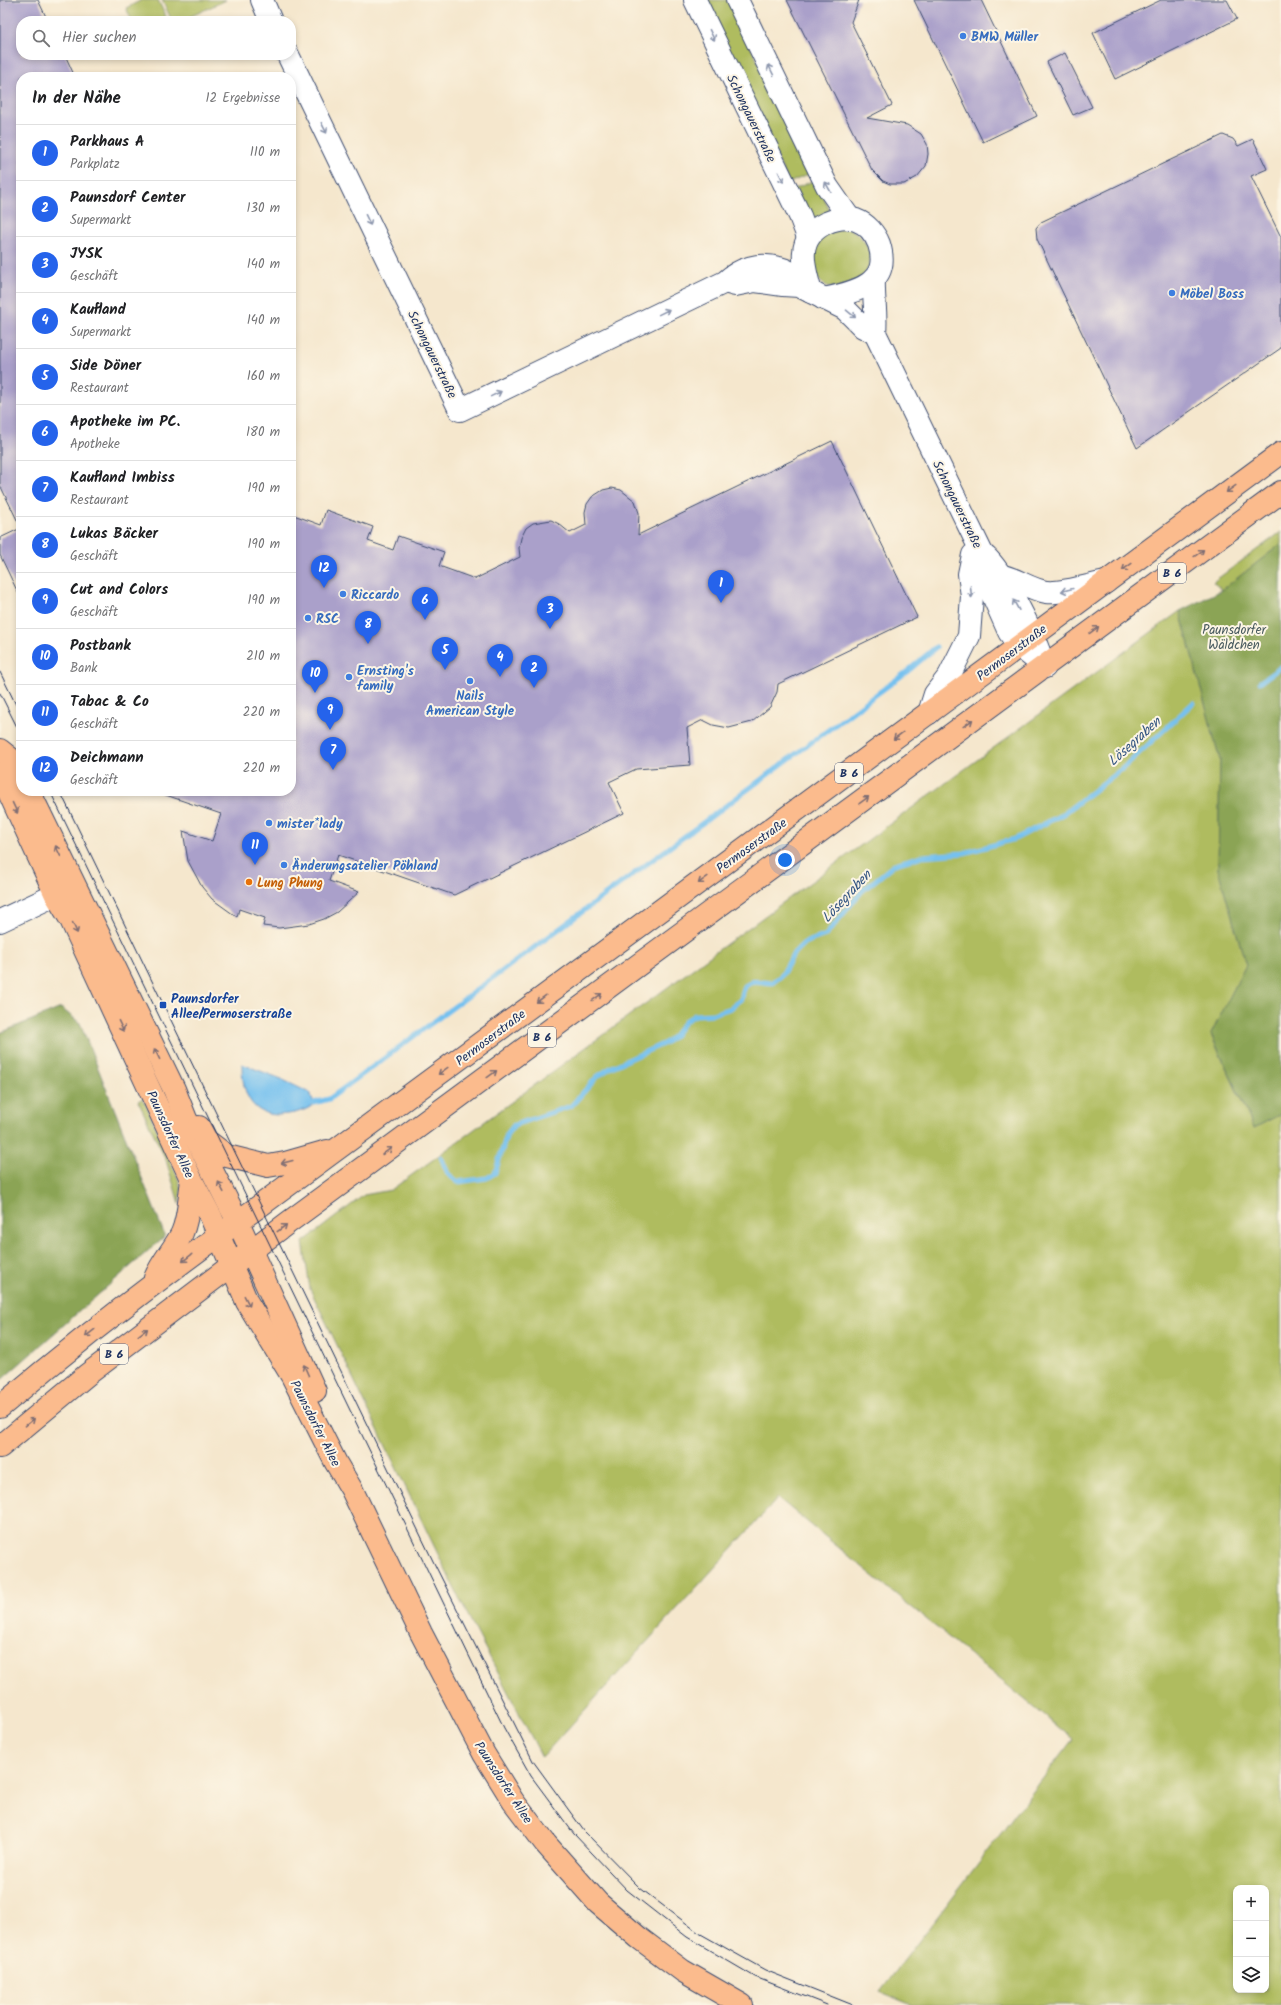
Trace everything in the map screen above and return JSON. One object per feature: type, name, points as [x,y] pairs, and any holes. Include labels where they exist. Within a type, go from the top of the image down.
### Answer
[{"type":"main road","name":"Permoserstraße","points":[[218,1235],[338,1149],[1281,453]]},
{"type":"main road","name":"B 6","points":[[0,1447],[88,1374],[251,1251],[1281,492]]},
{"type":"main road","points":[[0,750],[16,764]]},
{"type":"main road","name":"Paunsdorfer Allee","points":[[0,772],[174,1089],[186,1119],[238,1222],[328,1419],[344,1457],[352,1490]]},
{"type":"main road","name":"Paunsdorfer Allee","points":[[31,796],[66,890],[71,920],[192,1181],[212,1217],[218,1235],[247,1302],[292,1376],[336,1463],[352,1490],[424,1640],[484,1754],[513,1801],[545,1843],[598,1903],[639,1938],[683,1970],[742,2005]]},
{"type":"main road","points":[[174,1089],[185,1102],[206,1140],[227,1156],[268,1166],[338,1149]]},
{"type":"main road","points":[[154,1283],[161,1264],[182,1232],[187,1217],[192,1181]]},
{"type":"main road","name":"B 6","points":[[0,1407],[62,1354],[218,1235]]},
{"type":"street","points":[[262,0],[269,16]]},
{"type":"street","name":"Schongauerstraße","points":[[695,0],[800,216],[808,237]]},
{"type":"street","points":[[737,0],[827,186],[850,219]]},
{"type":"street","name":"Schongauerstraße","points":[[290,60],[460,410],[725,282],[735,285],[755,281],[783,285],[811,292],[845,309],[854,316],[863,327],[875,333],[979,546],[981,569],[1009,632],[1026,641],[1045,667]]},
{"type":"street","points":[[811,292],[805,270],[803,255],[808,237],[814,230],[829,221],[850,219],[867,226],[877,239],[881,252],[880,271],[874,279],[873,295],[877,316],[875,333]]},
{"type":"street","name":"Schongauerstraße","points":[[811,292],[856,291],[874,279]]},
{"type":"street","points":[[979,546],[999,575],[1026,641]]},
{"type":"street","points":[[929,713],[935,694],[949,676],[969,636],[972,596],[969,574],[979,546]]},
{"type":"street","points":[[999,575],[1013,577],[1028,587],[1047,592],[1059,592],[1106,582]]},
{"type":"street","points":[[0,921],[66,890]]},
{"type":"green space","points":[[142,0],[158,0],[166,16],[130,16],[126,8]]},
{"type":"green space","points":[[162,0],[226,0],[192,16],[170,16]]},
{"type":"green space","points":[[700,0],[728,0],[812,173],[789,183]]},
{"type":"green space","points":[[815,180],[832,216],[811,225],[792,190]]},
{"type":"green space","points":[[848,228],[860,236],[868,248],[870,262],[868,269],[863,276],[850,283],[835,288],[826,286],[817,278],[815,274],[809,251],[819,234]]},
{"type":"green space","points":[[1281,532],[1281,544],[1222,590],[1213,582]]},
{"type":"green space","name":"Paunsdorfer Wäldchen","points":[[1281,544],[1281,1114],[1254,1128],[1211,1034],[1246,965],[1218,869],[1220,760],[1180,611],[1222,590]]},
{"type":"green space","points":[[1180,611],[1220,760],[1218,869],[1246,965],[1211,1035],[1254,1128],[1281,1114],[1281,2005],[912,2005],[880,1992],[1073,1739],[778,1498],[542,1757],[463,1606],[310,1289],[303,1242],[364,1195],[391,1190]]},
{"type":"green space","points":[[61,1008],[80,1023],[165,1236],[0,1381],[0,1033]]},
{"type":"green space","points":[[143,1098],[178,1178],[181,1190],[179,1203],[166,1160],[138,1101]]},
{"type":"water","points":[[242,1064],[279,1078],[310,1093],[314,1103],[307,1109],[291,1114],[269,1114],[261,1111],[254,1106],[246,1092],[242,1074]]},
{"type":"building","points":[[0,0],[38,0],[46,16],[16,16],[16,60],[67,60],[73,72],[16,72],[16,518],[0,485]]},
{"type":"building","points":[[787,0],[859,0],[851,22],[892,105],[867,118],[907,125],[921,134],[927,144],[928,154],[926,166],[917,177],[904,184],[890,184],[883,181],[872,170]]},
{"type":"building","points":[[914,0],[981,0],[1037,116],[983,142]]},
{"type":"building","points":[[1161,0],[1227,0],[1237,19],[1115,79],[1093,33]]},
{"type":"building","points":[[1065,53],[1092,107],[1073,115],[1047,62]]},
{"type":"building","name":"Möbel Boss","points":[[1223,135],[1233,139],[1238,146],[1253,139],[1267,169],[1251,176],[1281,237],[1281,348],[1137,448],[1037,239],[1036,228],[1041,222]]},
{"type":"building","points":[[832,441],[917,617],[778,684],[777,692],[770,707],[752,722],[729,728],[713,725],[703,720],[687,728],[690,765],[636,769],[609,782],[624,813],[454,895],[338,855],[329,881],[359,892],[337,912],[324,919],[309,924],[279,928],[263,926],[265,918],[239,909],[237,917],[212,899],[202,887],[188,861],[183,831],[212,841],[221,814],[169,796],[296,796],[296,516],[321,525],[326,510],[373,527],[368,541],[393,550],[398,536],[444,552],[439,566],[475,579],[520,557],[519,548],[521,538],[526,528],[533,523],[551,520],[559,524],[570,533],[586,525],[585,512],[587,504],[592,497],[603,490],[612,488],[621,490],[635,501],[639,513],[638,535]]},
{"type":"building","points":[[16,530],[16,589],[0,555],[0,538]]},
{"type":"waterway","points":[[314,1103],[329,1099],[908,671],[936,647]]},
{"type":"waterway","name":"Lösegraben","points":[[1260,682],[1281,667]]},
{"type":"waterway","name":"Lösegraben","points":[[441,1157],[448,1174],[458,1182],[487,1178],[495,1173],[507,1134],[514,1125],[571,1106],[598,1076],[612,1067],[665,1043],[674,1036],[685,1021],[695,1015],[713,1014],[731,1008],[741,999],[745,986],[754,981],[772,983],[782,975],[794,953],[804,943],[826,935],[862,891],[895,864],[922,856],[964,853],[1015,839],[1063,814],[1123,768],[1193,703]]},
{"type":"tram line","points":[[0,672],[16,705]]},
{"type":"tram line","points":[[0,693],[16,725]]},
{"type":"tram line","points":[[52,796],[504,1728],[531,1776],[574,1834],[627,1890],[687,1937],[755,1977],[827,2005]]},
{"type":"tram line","points":[[62,796],[433,1561],[533,1761],[584,1831],[640,1888],[699,1933],[765,1970],[853,2005]]},
{"type":"place","name":"BMW Müller","points":[[963,36]]},
{"type":"place","name":"Möbel Boss","points":[[1172,293]]},
{"type":"place","name":"Deichmann","points":[[324,588]]},
{"type":"place","name":"Riccardo","points":[[343,594]]},
{"type":"place","name":"Parkhaus A","points":[[721,603]]},
{"type":"place","name":"RSC","points":[[308,618]]},
{"type":"place","name":"Apotheke im PC.","points":[[425,620]]},
{"type":"place","name":"JYSK","points":[[550,629]]},
{"type":"place","name":"Lukas Bäcker","points":[[368,644]]},
{"type":"place","name":"Side Döner","points":[[445,670]]},
{"type":"place","name":"Ernsting's family","points":[[349,677]]},
{"type":"place","name":"Kaufland","points":[[500,677]]},
{"type":"place","name":"Nails American Style","points":[[470,681]]},
{"type":"place","name":"Paunsdorf Center","points":[[534,688]]},
{"type":"place","name":"Postbank","points":[[315,693]]},
{"type":"place","name":"Cut and Colors","points":[[330,730]]},
{"type":"place","name":"Kaufland Imbiss","points":[[333,770]]},
{"type":"place","name":"mister*lady","points":[[269,823]]},
{"type":"place","name":"Tabac & Co","points":[[255,865]]},
{"type":"place","name":"Änderungsatelier Pöhland","points":[[284,865]]},
{"type":"place","name":"Lung Phung","points":[[249,882]]},
{"type":"place","name":"Paunsdorfer Allee/Permoserstraße","points":[[163,1005]]}]
